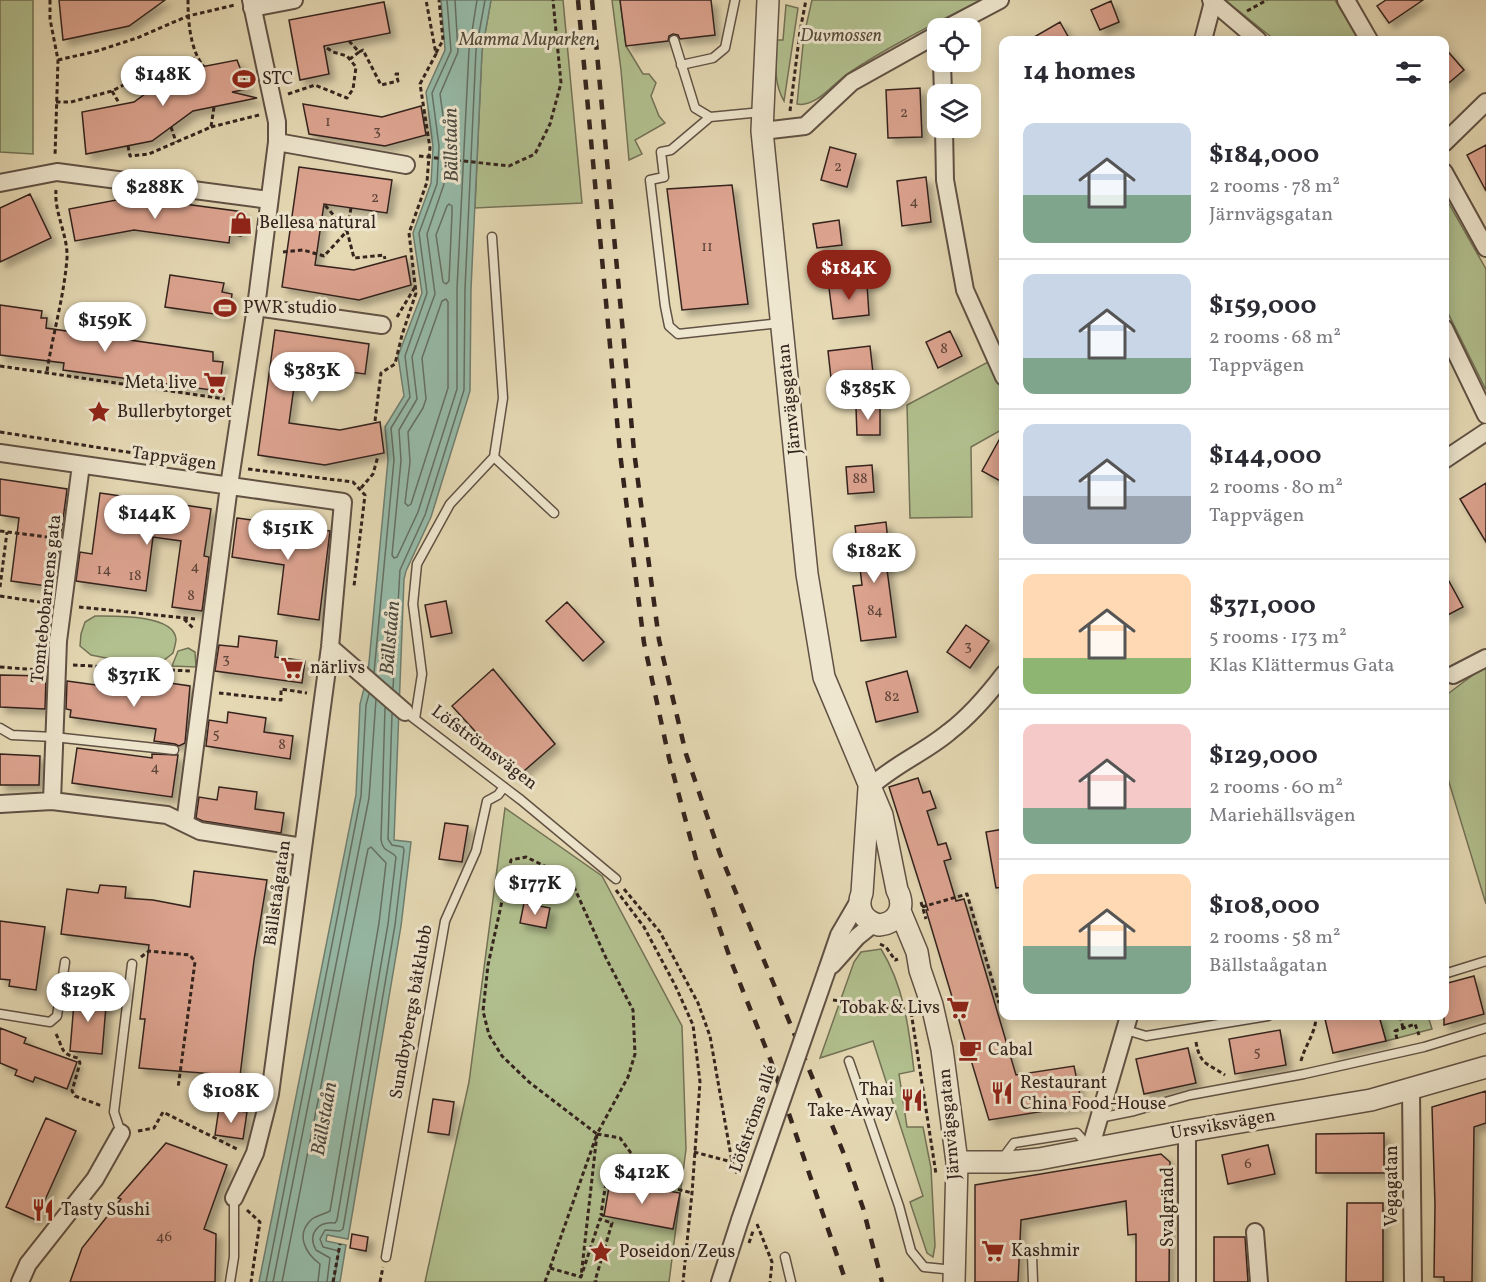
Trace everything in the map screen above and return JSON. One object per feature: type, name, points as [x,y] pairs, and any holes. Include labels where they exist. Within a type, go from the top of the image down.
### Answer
[{"type":"street","points":[[185,823],[277,142],[278,122],[251,3],[294,0]]},
{"type":"street","name":"Järnvägsgatan","points":[[768,0],[762,121],[807,574],[824,677],[882,815],[885,919],[917,952],[905,964],[932,1005],[942,1049],[957,1171],[954,1276]]},
{"type":"street","points":[[966,18],[1000,0]]},
{"type":"street","points":[[1346,0],[1367,36]]},
{"type":"street","points":[[1204,36],[1212,1],[1253,36]]},
{"type":"street","points":[[762,121],[789,128],[805,126],[852,82],[927,40]]},
{"type":"street","points":[[1449,138],[1486,102]]},
{"type":"street","points":[[944,138],[945,180],[966,290],[999,366]]},
{"type":"street","points":[[277,142],[406,165]]},
{"type":"street","points":[[0,183],[57,172],[269,200]]},
{"type":"street","points":[[1449,181],[1486,248]]},
{"type":"street","points":[[256,307],[390,328]]},
{"type":"street","points":[[1449,338],[1486,415]]},
{"type":"street","points":[[1449,457],[1486,432]]},
{"type":"street","name":"Tappvägen","points":[[0,453],[343,502]]},
{"type":"street","name":"Tomtebobarnens gata","points":[[52,801],[56,668],[81,465]]},
{"type":"street","name":"Bällstaågatan","points":[[234,1198],[255,1153],[270,1094],[330,647],[343,502]]},
{"type":"street","name":"Löfströmsvägen","points":[[330,647],[410,715]]},
{"type":"street","points":[[1453,675],[1486,658]]},
{"type":"street","points":[[869,788],[882,776],[949,732],[996,696]]},
{"type":"street","name":"Järnvägsgatan","points":[[869,788],[861,912],[865,918],[885,919]]},
{"type":"street","points":[[0,804],[52,801],[167,815],[200,831],[303,847]]},
{"type":"street","points":[[861,896],[872,884],[891,885],[885,919]]},
{"type":"street","name":"Löfströms allé","points":[[720,1282],[839,935],[861,896]]},
{"type":"street","name":"Löfströms allé","points":[[827,970],[857,936],[885,919]]},
{"type":"street","points":[[1090,1149],[1127,1023]]},
{"type":"street","name":"Ursviksvägen","points":[[957,1171],[1000,1162],[1039,1159],[1371,1100],[1486,1067]]},
{"type":"street","name":"Vegagatan","points":[[1411,1090],[1413,1282]]},
{"type":"street","name":"Svalgränd","points":[[1187,1131],[1187,1282]]},
{"type":"street","points":[[20,1282],[28,1264],[95,1179],[121,1134]]},
{"type":"street","points":[[1255,1232],[1259,1282]]},
{"type":"lane","points":[[681,65],[713,58],[725,48],[735,0]]},
{"type":"lane","points":[[674,40],[695,108],[710,117],[762,121]]},
{"type":"lane","points":[[710,117],[671,150],[661,152],[664,177],[650,180],[669,326],[678,334],[782,323]]},
{"type":"lane","points":[[410,715],[422,674],[413,604],[417,564],[450,504],[494,457],[503,398],[492,237]]},
{"type":"lane","points":[[494,457],[554,513]]},
{"type":"lane","name":"Löfströmsvägen","points":[[410,715],[504,787],[616,879]]},
{"type":"lane","points":[[0,728],[12,735],[54,737],[174,750]]},
{"type":"lane","name":"Sundbybergs båtklubb","points":[[386,1257],[445,921],[476,851],[487,801],[498,795],[504,787]]},
{"type":"lane","points":[[1449,972],[1486,961]]},
{"type":"lane","points":[[0,1014],[50,1022],[57,1016],[65,962]]},
{"type":"lane","points":[[121,1134],[114,1112],[132,964]]},
{"type":"lane","points":[[1127,1023],[1146,1036],[1243,1020]]},
{"type":"lane","points":[[1099,1118],[1190,1095],[1304,1074],[1424,1047],[1486,1029]]},
{"type":"lane","points":[[849,1061],[899,1206],[911,1251],[924,1267],[954,1276]]},
{"type":"lane","name":"Bällstaågatan","points":[[230,1282],[234,1257],[234,1198]]},
{"type":"lane","points":[[1032,1255],[1033,1282]]},
{"type":"lane","points":[[785,1257],[791,1282]]},
{"type":"path","points":[[47,371],[51,344],[57,329],[67,255],[55,199],[58,60],[50,19],[50,0]]},
{"type":"path","points":[[188,0],[188,16],[196,58],[204,67]]},
{"type":"path","points":[[426,0],[436,54]]},
{"type":"path","points":[[375,421],[381,373],[395,364],[416,293],[409,233],[427,182],[430,148],[420,84],[443,40],[440,0]]},
{"type":"path","points":[[429,156],[509,166],[536,154],[550,124],[561,83],[553,0]]},
{"type":"path","points":[[789,128],[800,31],[806,0]]},
{"type":"path","points":[[58,60],[137,38],[188,16],[251,3]]},
{"type":"path","points":[[349,41],[359,52]]},
{"type":"path","points":[[128,146],[130,156],[149,154],[211,127],[274,105],[315,85],[347,98],[353,89],[356,67],[347,56],[333,52],[324,46]]},
{"type":"path","points":[[350,59],[363,50],[381,85],[398,81],[396,74],[399,74]]},
{"type":"path","points":[[56,102],[71,102],[112,91],[160,66],[196,58]]},
{"type":"path","points":[[112,91],[119,103]]},
{"type":"path","points":[[211,127],[214,107]]},
{"type":"path","points":[[171,127],[176,142]]},
{"type":"path","points":[[324,204],[347,231]]},
{"type":"path","points":[[351,208],[347,231],[354,258],[384,255],[386,259]]},
{"type":"path","points":[[283,252],[303,250],[324,256],[347,231]]},
{"type":"path","points":[[402,335],[390,328],[415,287]]},
{"type":"path","points":[[0,366],[47,371],[241,402]]},
{"type":"path","points":[[365,484],[373,474],[378,456]]},
{"type":"path","points":[[0,531],[72,540]]},
{"type":"path","points":[[0,587],[7,532]]},
{"type":"path","points":[[0,596],[63,606],[183,618]]},
{"type":"path","points":[[0,667],[182,671]]},
{"type":"path","points":[[202,691],[281,700],[281,689],[292,691]]},
{"type":"path","points":[[545,1282],[597,1134],[628,1077],[635,1054],[633,1010],[606,958],[574,887],[555,872],[526,857],[512,860],[488,965],[483,1011],[489,1035],[502,1056],[515,1069],[597,1134],[620,1138],[653,1183]]},
{"type":"path","points":[[683,1282],[692,1193],[694,1152],[700,1082],[693,1025],[644,927],[628,903],[612,886],[616,879],[660,932],[698,1003],[710,1036],[732,1162],[694,1152]]},
{"type":"path","points":[[922,907],[967,894],[999,1003]]},
{"type":"path","points":[[885,919],[879,944],[886,946],[905,964]]},
{"type":"path","points":[[149,951],[190,955],[195,962],[178,1088]]},
{"type":"path","points":[[909,999],[937,1179],[957,1171]]},
{"type":"path","points":[[832,1000],[911,1011]]},
{"type":"path","points":[[1304,1074],[1301,1062],[1304,1049],[1312,1036],[1315,1020]]},
{"type":"path","points":[[1401,1020],[1403,1028],[1415,1024],[1424,1047]]},
{"type":"path","points":[[50,1022],[62,1050],[67,1055],[78,1058],[80,1063],[72,1091],[75,1096],[96,1102]]},
{"type":"path","points":[[1193,1028],[1199,1055],[1205,1064],[1229,1077],[1231,1088]]},
{"type":"path","points":[[154,1128],[163,1112],[235,1149]]},
{"type":"path","points":[[581,1277],[597,1134]]},
{"type":"path","points":[[604,1216],[601,1214],[607,1176],[653,1183],[692,1193]]},
{"type":"path","points":[[234,1198],[261,1222],[251,1282]]},
{"type":"path","points":[[581,1277],[600,1219],[612,1223],[595,1281],[597,1282]]},
{"type":"path","points":[[333,1282],[340,1244]]},
{"type":"path","points":[[550,1268],[581,1277]]},
{"type":"path","points":[[380,1282],[382,1274],[386,1282]]},
{"type":"green space","points":[[0,0],[33,0],[33,154],[0,152]]},
{"type":"green space","name":"Mamma Muparken","points":[[491,0],[563,0],[582,203],[475,208],[482,50]]},
{"type":"green space","points":[[612,0],[620,0],[626,46],[643,74],[649,74],[656,83],[651,96],[659,116],[665,123],[635,140],[642,154],[629,160],[621,70]]},
{"type":"green space","name":"Duvmossen","points":[[812,0],[981,0],[946,18],[927,18],[927,28],[847,74],[817,99],[797,104],[804,35]]},
{"type":"green space","points":[[1225,0],[1335,0],[1357,36],[1270,36]]},
{"type":"green space","points":[[786,5],[798,8],[784,101],[778,87],[776,40],[783,40]]},
{"type":"green space","points":[[1449,204],[1486,269],[1486,390],[1449,315]]},
{"type":"green space","points":[[988,362],[999,384],[999,431],[971,447],[972,517],[910,518],[907,405]]},
{"type":"green space","points":[[95,616],[142,618],[165,625],[173,631],[176,639],[173,653],[163,661],[137,658],[111,659],[91,655],[80,646],[81,634],[85,622]]},
{"type":"green space","points":[[188,648],[195,652],[196,667],[172,666],[178,651]]},
{"type":"green space","points":[[1486,667],[1486,904],[1449,782],[1449,693]]},
{"type":"green space","points":[[505,808],[602,876],[682,1026],[686,1149],[669,1282],[425,1282],[469,1082]]},
{"type":"green space","points":[[881,949],[895,978],[907,1024],[914,1071],[899,1074],[907,1127],[923,1127],[931,1168],[935,1246],[933,1257],[927,1253],[910,1202],[923,1196],[873,1041],[820,1058],[854,962],[861,952]]},
{"type":"green space","points":[[1380,1020],[1429,1020],[1432,1029],[1386,1041]]},
{"type":"water","name":"Bällstaån","points":[[441,0],[491,0],[482,51],[471,289],[470,391],[431,517],[404,579],[394,840],[411,842],[401,926],[348,1239],[327,1235],[326,1241],[346,1245],[340,1282],[259,1282],[356,795],[360,704],[368,673],[388,460],[385,427],[404,396],[398,356],[422,293],[413,233],[431,183],[433,147],[426,92],[445,50]]},
{"type":"building","points":[[59,0],[165,0],[129,26],[63,40]]},
{"type":"building","points":[[620,0],[711,0],[715,35],[680,39],[678,35],[673,34],[669,36],[668,41],[626,46]]},
{"type":"building","points":[[1386,0],[1423,0],[1389,23],[1377,6]]},
{"type":"building","points":[[1111,1],[1119,22],[1100,30],[1091,10]]},
{"type":"building","points":[[384,2],[390,33],[324,46],[329,74],[300,80],[289,20]]},
{"type":"building","points":[[1060,22],[1068,36],[1036,36]]},
{"type":"building","points":[[1449,53],[1464,70],[1449,83]]},
{"type":"building","points":[[237,60],[248,89],[232,92],[257,98],[193,111],[152,141],[86,154],[82,112],[134,102],[175,72]]},
{"type":"building","points":[[920,88],[922,137],[888,138],[886,90]]},
{"type":"building","points":[[303,104],[382,117],[421,106],[426,135],[385,146],[309,134]]},
{"type":"building","points":[[1486,145],[1486,191],[1467,155]]},
{"type":"building","points":[[830,147],[856,154],[847,187],[821,180]]},
{"type":"building","points":[[299,167],[392,180],[387,213],[324,204],[315,265],[354,270],[406,256],[411,285],[359,300],[282,287]]},
{"type":"building","points":[[926,177],[931,222],[902,226],[897,181]]},
{"type":"building","points":[[732,185],[748,304],[682,310],[667,189]]},
{"type":"building","points":[[30,194],[51,238],[0,262],[0,208]]},
{"type":"building","points":[[132,197],[244,212],[241,236],[230,234],[229,243],[134,230],[75,241],[69,209]]},
{"type":"building","points":[[839,220],[842,245],[817,248],[813,224]]},
{"type":"building","points":[[170,275],[224,283],[222,292],[232,294],[229,316],[165,307]]},
{"type":"building","points":[[867,284],[869,315],[833,319],[829,288]]},
{"type":"building","points":[[0,305],[42,311],[41,318],[47,318],[46,328],[213,352],[213,361],[223,362],[219,391],[63,370],[64,363],[0,355]]},
{"type":"building","points":[[275,330],[369,344],[365,374],[297,365],[289,423],[340,430],[380,422],[384,453],[325,465],[258,455]]},
{"type":"building","points":[[950,331],[962,356],[938,368],[926,342]]},
{"type":"building","points":[[870,346],[873,373],[831,378],[828,351]]},
{"type":"building","points":[[856,408],[880,408],[880,435],[857,435]]},
{"type":"building","points":[[999,440],[999,480],[982,471]]},
{"type":"building","points":[[872,465],[874,492],[848,494],[846,467]]},
{"type":"building","points":[[0,479],[67,489],[54,587],[11,581],[19,518],[0,515]]},
{"type":"building","points":[[1486,483],[1486,542],[1460,499]]},
{"type":"building","points":[[100,493],[211,509],[204,556],[209,557],[202,611],[172,607],[181,541],[153,537],[146,591],[76,581],[80,552],[92,554]]},
{"type":"building","points":[[237,518],[330,531],[319,620],[278,614],[284,565],[232,557]]},
{"type":"building","points":[[886,522],[890,562],[886,562],[896,637],[861,641],[853,586],[862,585],[855,526]]},
{"type":"building","points":[[1449,581],[1463,607],[1449,614]]},
{"type":"building","points":[[446,601],[452,633],[431,637],[425,605]]},
{"type":"building","points":[[567,602],[604,642],[583,661],[546,621]]},
{"type":"building","points":[[966,625],[989,641],[970,668],[947,652]]},
{"type":"building","points":[[239,636],[277,641],[275,657],[305,661],[302,683],[215,671],[219,645],[238,647]]},
{"type":"building","points":[[493,669],[555,744],[517,777],[452,706]]},
{"type":"building","points":[[907,671],[918,712],[876,722],[866,682]]},
{"type":"building","points":[[0,675],[46,676],[45,709],[0,707]]},
{"type":"building","points":[[67,681],[161,694],[163,682],[190,686],[185,743],[179,746],[154,741],[156,729],[70,717],[71,710],[66,709]]},
{"type":"building","points":[[228,712],[266,718],[264,732],[293,736],[290,759],[206,746],[209,720],[227,723]]},
{"type":"building","points":[[77,748],[152,758],[152,754],[178,755],[172,797],[72,783]]},
{"type":"building","points":[[0,754],[40,756],[39,785],[0,785]]},
{"type":"building","points":[[918,778],[923,793],[930,791],[936,808],[927,811],[938,845],[946,843],[951,859],[944,861],[956,901],[964,899],[1016,1075],[1074,1066],[1082,1105],[989,1120],[926,910],[928,910],[889,787]]},
{"type":"building","points":[[219,787],[257,792],[255,809],[284,813],[281,833],[196,818],[199,797],[217,800]]},
{"type":"building","points":[[445,823],[468,826],[462,862],[439,859]]},
{"type":"building","points":[[999,830],[999,888],[996,888],[986,832]]},
{"type":"building","points":[[194,871],[267,880],[254,960],[240,1076],[139,1068],[145,1019],[140,1019],[149,945],[61,934],[67,889],[98,893],[100,885],[126,887],[125,898],[153,900],[190,907]]},
{"type":"building","points":[[524,903],[550,908],[546,928],[520,923]]},
{"type":"building","points":[[0,921],[45,927],[36,990],[9,986],[10,980],[0,979]]},
{"type":"building","points":[[1474,976],[1484,1014],[1444,1025],[1444,1020],[1449,1020],[1449,983]]},
{"type":"building","points":[[75,991],[107,994],[102,1054],[70,1051]]},
{"type":"building","points":[[1325,1020],[1380,1020],[1386,1041],[1333,1053]]},
{"type":"building","points":[[0,1028],[26,1038],[24,1043],[77,1062],[67,1089],[35,1077],[33,1082],[15,1075],[17,1070],[0,1063]]},
{"type":"building","points":[[1280,1030],[1286,1065],[1235,1074],[1229,1039]]},
{"type":"building","points":[[1188,1048],[1196,1083],[1144,1094],[1136,1059]]},
{"type":"building","points":[[1486,1091],[1486,1123],[1474,1127],[1472,1282],[1444,1282],[1444,1277],[1434,1277],[1435,1205],[1432,1107]]},
{"type":"building","points":[[433,1099],[454,1102],[449,1135],[428,1132]]},
{"type":"building","points":[[219,1108],[247,1112],[243,1139],[215,1135]]},
{"type":"building","points":[[46,1118],[76,1131],[36,1220],[6,1207]]},
{"type":"building","points":[[1384,1133],[1384,1173],[1316,1173],[1316,1134]]},
{"type":"building","points":[[166,1143],[227,1165],[204,1229],[216,1234],[215,1282],[70,1282],[82,1248],[121,1199],[118,1198]]},
{"type":"building","points":[[1268,1145],[1275,1174],[1228,1184],[1222,1155]]},
{"type":"building","points":[[1161,1154],[1170,1162],[1169,1282],[1136,1282],[1136,1234],[1128,1235],[1126,1201],[1021,1220],[1018,1282],[975,1282],[975,1185]]},
{"type":"building","points":[[610,1181],[680,1193],[673,1229],[604,1216]]},
{"type":"building","points":[[1347,1203],[1383,1203],[1383,1282],[1346,1282]]},
{"type":"building","points":[[352,1234],[368,1237],[366,1251],[350,1248]]},
{"type":"building","points":[[1214,1237],[1245,1237],[1248,1282],[1214,1282]]},
{"type":"railway","points":[[578,0],[620,453],[644,643],[669,758],[697,863],[731,961],[771,1061],[846,1282]]},
{"type":"railway","points":[[592,0],[634,451],[659,640],[686,754],[720,854],[846,1159],[863,1208],[882,1282]]},
{"type":"place","name":"STC","points":[[244,79]]},
{"type":"place","name":"Bellesa natural","points":[[241,223]]},
{"type":"place","name":"PWR studio","points":[[225,308]]},
{"type":"place","name":"Meta live","points":[[215,383]]},
{"type":"place","name":"Bullerbytorget","points":[[99,412]]},
{"type":"place","name":"närlivs","points":[[292,668]]},
{"type":"place","name":"Tobak & Livs","points":[[958,1008]]},
{"type":"place","name":"Cabal","points":[[970,1050]]},
{"type":"place","name":"Restaurant China Food-House","points":[[1002,1093]]},
{"type":"place","name":"Thai Take-Away","points":[[912,1100]]},
{"type":"place","name":"Tasty Sushi","points":[[43,1210]]},
{"type":"place","name":"Kashmir","points":[[993,1251]]},
{"type":"place","name":"Poseidon/Zeus","points":[[601,1252]]}]
